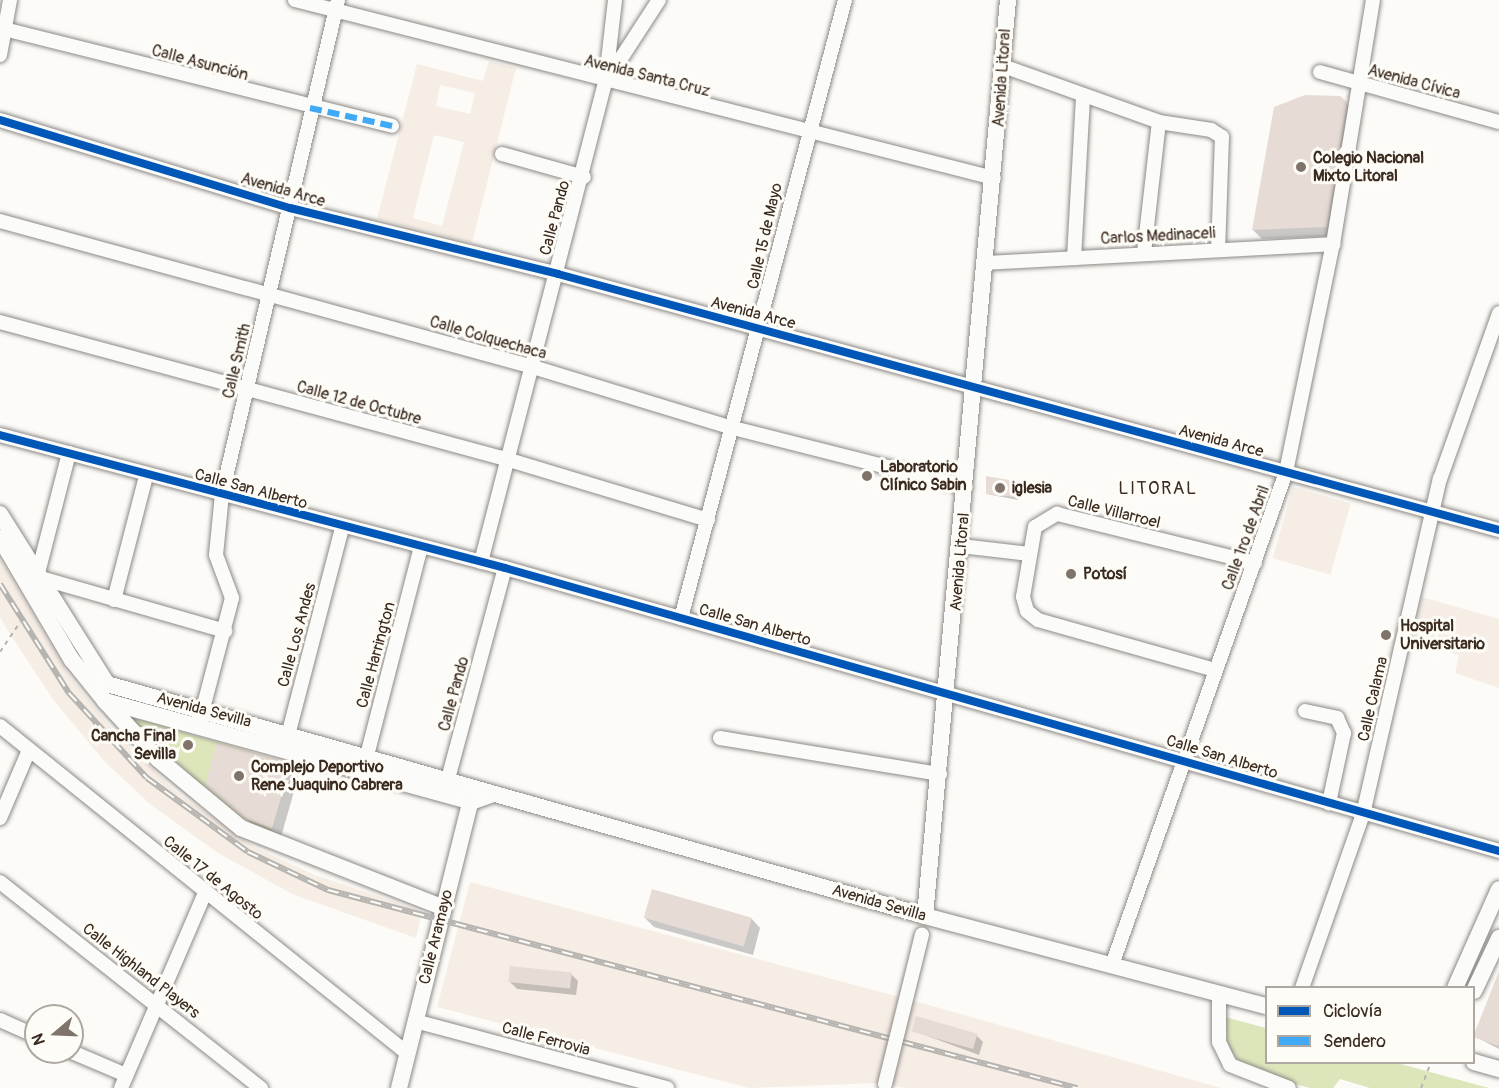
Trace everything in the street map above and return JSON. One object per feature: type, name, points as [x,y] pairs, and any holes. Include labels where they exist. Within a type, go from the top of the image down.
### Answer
[{"type":"main road","name":"Avenida Litoral","points":[[925,916],[976,390],[1008,0]]},
{"type":"main road","name":"Avenida Sevilla","points":[[0,514],[37,577],[107,684],[448,777],[473,794]]},
{"type":"main road","points":[[0,538],[72,660],[105,701],[158,759],[241,828],[444,908]]},
{"type":"main road","name":"Avenida Sevilla","points":[[105,701],[444,794],[493,794],[925,916],[1265,1006]]},
{"type":"main road","name":"Calle Aramayo","points":[[399,1088],[473,794]]},
{"type":"main road","points":[[1455,986],[1499,889]]},
{"type":"main road","points":[[1475,987],[1499,938]]},
{"type":"main road","points":[[1475,1063],[1499,1069]]},
{"type":"street","points":[[0,55],[2,28],[10,0]]},
{"type":"street","name":"Avenida Santa Cruz","points":[[295,0],[337,5],[605,83],[993,178]]},
{"type":"street","points":[[605,83],[615,0]]},
{"type":"street","name":"Calle Pando","points":[[481,562],[506,459],[584,177],[605,83],[659,0]]},
{"type":"street","name":"Calle 15 de Mayo","points":[[681,618],[760,329],[805,133],[845,0]]},
{"type":"street","name":"Calle 1ro de Abril","points":[[1112,965],[1182,759],[1255,563],[1286,472],[1333,244],[1373,0]]},
{"type":"street","name":"Calle Smith","points":[[199,727],[232,598],[214,536],[222,494],[290,208],[310,108],[337,5]]},
{"type":"street","name":"Calle Asunción","points":[[2,28],[310,108],[392,126]]},
{"type":"street","points":[[1003,66],[1159,122],[1211,130],[1221,137],[1218,249]]},
{"type":"street","name":"Avenida Cívica","points":[[1320,72],[1499,122]]},
{"type":"street","points":[[1074,258],[1083,96]]},
{"type":"street","name":"Avenida Arce","points":[[0,120],[290,208],[558,274],[976,390],[1499,530]]},
{"type":"street","points":[[1144,253],[1159,122]]},
{"type":"street","points":[[502,154],[584,177]]},
{"type":"street","name":"Calle Colquechaca","points":[[0,221],[533,367],[733,428],[966,487]]},
{"type":"street","name":"Carlos Medinaceli","points":[[985,263],[1333,244]]},
{"type":"street","name":"Calle Calama","points":[[1302,986],[1363,814],[1449,448],[1499,313]]},
{"type":"street","name":"Calle 12 de Octubre","points":[[0,322],[506,459],[708,520]]},
{"type":"street","name":"Calle San Alberto","points":[[0,435],[342,528],[505,568],[1499,851]]},
{"type":"street","points":[[69,453],[37,577],[225,631]]},
{"type":"street","points":[[114,600],[146,476]]},
{"type":"street","name":"Calle Villarroel","points":[[1215,670],[1038,620],[1027,611],[1023,597],[1035,527],[1057,514],[1255,563]]},
{"type":"street","name":"Calle Los Andes","points":[[284,750],[342,528]]},
{"type":"street","points":[[961,546],[1030,554]]},
{"type":"street","name":"Calle Harrington","points":[[362,772],[421,547]]},
{"type":"street","name":"Calle Pando","points":[[444,794],[505,568]]},
{"type":"street","points":[[1305,711],[1336,718],[1344,733],[1329,804]]},
{"type":"street","name":"Calle 17 de Agosto","points":[[0,726],[408,1053]]},
{"type":"street","points":[[720,738],[940,774]]},
{"type":"street","points":[[0,818],[29,750]]},
{"type":"street","name":"Calle Highland Players","points":[[0,882],[261,1088]]},
{"type":"street","points":[[84,1059],[123,1082],[205,892]]},
{"type":"street","name":"Avenida Litoral","points":[[884,1086],[925,916]]},
{"type":"street","points":[[1219,993],[1219,1042],[1230,1065],[1289,1088]]},
{"type":"street","points":[[0,1020],[24,1031]]},
{"type":"street","name":"Calle Ferrovia","points":[[416,1021],[667,1088]]},
{"type":"path","points":[[0,652],[20,622]]},
{"type":"path","points":[[1421,1088],[1430,1064]]},
{"type":"shaded area","points":[[489,61],[516,68],[472,243],[377,219],[417,64],[483,81]],"holes":[[[440,85],[475,93],[470,114],[436,106]],[[434,135],[464,142],[442,226],[413,218]]]},
{"type":"shaded area","points":[[1293,487],[1351,504],[1330,575],[1273,558]]},
{"type":"shaded area","points":[[0,559],[70,677],[117,735],[175,791],[254,847],[315,875],[422,911],[416,938],[292,894],[218,853],[150,804],[104,761],[52,698],[8,631],[0,617]]},
{"type":"shaded area","points":[[1422,597],[1499,619],[1499,688],[1455,673],[1459,655],[1412,642]]},
{"type":"shaded area","points":[[470,882],[929,1005],[1221,1088],[905,1088],[877,1083],[749,1088],[437,1007]]},
{"type":"green space","name":"Complejo Deportivo Rene Juaquino Cabrera","points":[[127,716],[291,763],[271,833],[229,811]]},
{"type":"green space","points":[[1225,1017],[1265,1028],[1265,1064],[1401,1064],[1489,1088],[1370,1088],[1340,1079],[1333,1088],[1310,1088],[1249,1072],[1228,1048]]},
{"type":"building","name":"Colegio Nacional Mixto Litoral","points":[[1305,95],[1340,96],[1347,102],[1327,227],[1252,230],[1274,107]]},
{"type":"building","name":"iglesia","points":[[986,476],[1015,481],[1015,497],[986,494]]},
{"type":"building","name":"Complejo Deportivo Rene Juaquino Cabrera","points":[[217,743],[291,763],[272,829],[246,819],[205,785]]},
{"type":"building","points":[[652,889],[752,918],[744,947],[644,918]]},
{"type":"building","points":[[510,966],[572,972],[570,988],[508,982]]},
{"type":"building","points":[[1499,971],[1499,1046],[1475,1038],[1475,1032]]},
{"type":"building","points":[[916,1016],[978,1034],[973,1049],[912,1031]]},
{"type":"railway","points":[[0,584],[69,693],[147,778],[248,852],[328,890],[1077,1088]]},
{"type":"marked path","points":[[310,108],[392,126]]},
{"type":"cycle path","points":[[0,120],[290,208],[558,274],[1499,530]]},
{"type":"cycle path","points":[[0,435],[505,568],[1499,851]]},
{"type":"place","name":"Colegio Nacional Mixto Litoral","points":[[1301,167]]},
{"type":"place","name":"Laboratorio Clínico Sabin","points":[[867,476]]},
{"type":"place","name":"iglesia","points":[[1000,488]]},
{"type":"place","name":"Potosí","points":[[1071,574]]},
{"type":"place","name":"Hospital Universitario","points":[[1386,635]]},
{"type":"place","name":"Cancha Final Sevilla","points":[[188,745]]},
{"type":"place","name":"Complejo Deportivo Rene Juaquino Cabrera","points":[[239,776]]},
{"type":"district","name":"LITORAL","points":[[1158,489]]}]
